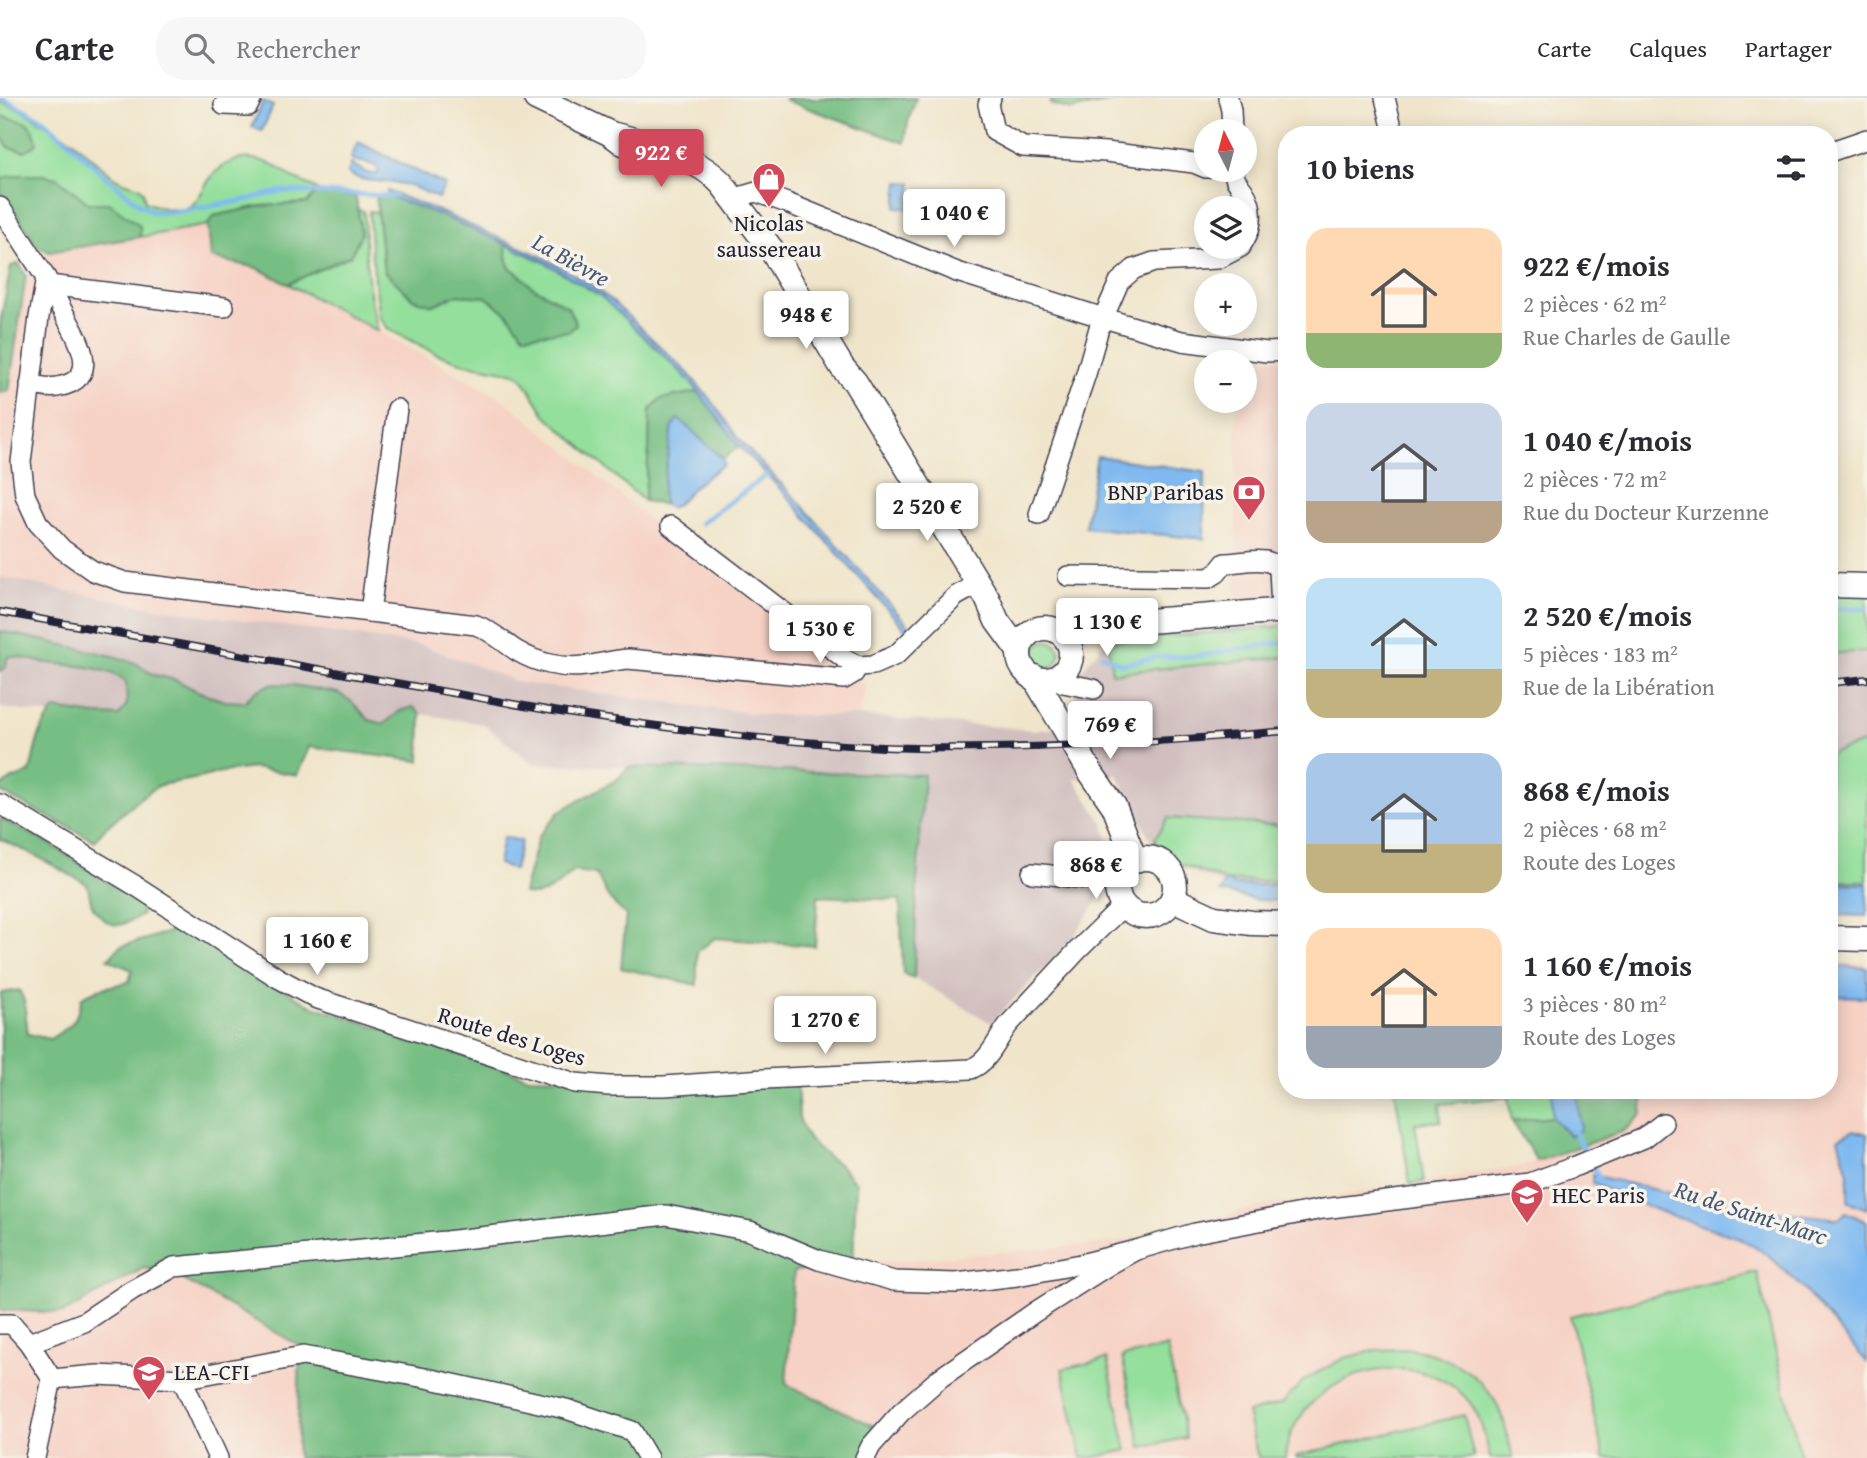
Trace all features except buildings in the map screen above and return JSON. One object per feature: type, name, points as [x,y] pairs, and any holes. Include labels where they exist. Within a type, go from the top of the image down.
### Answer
[{"type":"main road","points":[[536,98],[611,134],[671,152],[706,171],[716,177],[748,217],[771,249],[842,367],[855,382],[982,591],[997,621],[1019,651],[1021,665],[1034,677],[1114,806],[1135,860]]},
{"type":"main road","points":[[1838,585],[1867,586]]},
{"type":"main road","points":[[982,591],[1068,642],[1071,650],[1066,671],[1070,737]]},
{"type":"main road","points":[[1019,651],[1026,636],[1047,631],[1233,614],[1268,602],[1278,604]]},
{"type":"main road","points":[[1034,677],[1049,680],[1066,671],[1088,643],[1118,624]]},
{"type":"main road","points":[[1150,858],[1164,864],[1174,876],[1173,899],[1162,912],[1146,917],[1138,915],[1124,906],[1119,899],[1117,882],[1123,869],[1135,860],[1150,858]]},
{"type":"main road","points":[[1173,899],[1214,918],[1278,924]]},
{"type":"main road","points":[[1838,938],[1867,939]]},
{"type":"street","points":[[225,105],[248,106],[252,98]]},
{"type":"street","points":[[991,98],[988,104],[994,131],[1023,147],[1105,152],[1194,163]]},
{"type":"street","points":[[1228,98],[1231,119]]},
{"type":"street","points":[[1385,98],[1392,126]]},
{"type":"street","points":[[1838,149],[1867,139]]},
{"type":"street","points":[[732,199],[755,192],[957,272],[1182,341],[1278,351]]},
{"type":"street","points":[[0,207],[47,282],[82,348],[83,364],[80,375],[72,383],[55,388],[30,385]]},
{"type":"street","points":[[1039,514],[1099,328],[1119,282],[1133,269],[1154,261],[1218,259]]},
{"type":"street","points":[[47,282],[30,385],[21,462],[25,495],[38,523],[62,549],[93,571],[125,582],[476,625],[487,629],[518,651],[544,663],[567,667],[628,659],[844,679],[854,673],[858,666]]},
{"type":"street","points":[[47,282],[224,307]]},
{"type":"street","points":[[370,612],[397,409]]},
{"type":"street","points":[[671,526],[845,660],[858,666],[873,665],[897,655],[956,596],[982,591]]},
{"type":"street","points":[[1068,576],[1209,578],[1224,564],[1268,561],[1278,566]]},
{"type":"street","points":[[1066,671],[1094,689]]},
{"type":"street","name":"Route des Loges","points":[[0,804],[136,886],[278,978],[315,998],[575,1083],[664,1086],[971,1069],[986,1059],[1009,1024],[1078,950],[1124,906]]},
{"type":"street","points":[[1032,873],[1117,882]]},
{"type":"street","points":[[29,1343],[84,1322],[132,1290],[174,1267],[446,1241],[666,1215],[750,1231],[819,1260],[894,1281],[956,1283],[1017,1276],[1081,1264],[1195,1233],[1323,1209],[1530,1183],[1644,1138],[1663,1124]]},
{"type":"street","points":[[864,1458],[901,1412],[940,1378],[1035,1312],[1136,1250]]},
{"type":"street","points":[[0,1324],[12,1324],[29,1343],[52,1379],[35,1458]]},
{"type":"street","points":[[52,1379],[97,1375],[182,1380],[303,1356],[430,1379],[566,1409],[632,1431],[648,1458]]},
{"type":"street","points":[[182,1380],[218,1458]]},
{"type":"shaded area","points":[[208,225],[211,258],[257,268],[503,399],[677,542],[866,686],[859,716],[764,715],[521,683],[422,645],[155,608],[0,577],[0,393],[9,390],[26,275],[44,266],[49,252]]},
{"type":"shaded area","points":[[1257,358],[1278,359],[1278,598],[1236,605],[1236,413],[1257,413]]},
{"type":"shaded area","points":[[0,577],[155,608],[422,645],[521,683],[764,715],[859,716],[1036,730],[1078,726],[1074,697],[1080,673],[1101,646],[1111,639],[1278,624],[1278,885],[1225,885],[1160,858],[1117,774],[1074,779],[1105,826],[1109,849],[1096,903],[1072,939],[991,1023],[914,978],[924,775],[533,764],[484,724],[421,714],[420,761],[0,708]]},
{"type":"shaded area","points":[[1867,639],[1867,884],[1838,884],[1838,641]]},
{"type":"shaded area","name":"HEC Paris","points":[[1838,962],[1867,963],[1867,1458],[865,1458],[786,1384],[794,1271],[1112,1243],[1262,1206],[1521,1166],[1624,1131],[1624,1099],[1838,1099]]},
{"type":"shaded area","name":"LEA-CFI","points":[[144,1268],[175,1275],[300,1346],[297,1458],[0,1458],[0,1310],[64,1313]]},
{"type":"green space","points":[[785,98],[916,98],[905,143]]},
{"type":"green space","points":[[1052,98],[1130,98],[1071,110],[1050,104]]},
{"type":"green space","points":[[0,101],[72,140],[111,175],[139,187],[143,191],[145,202],[160,207],[177,210],[191,206],[216,172],[226,164],[247,158],[268,163],[318,191],[307,203],[261,206],[214,216],[208,225],[140,237],[140,226],[109,204],[88,203],[57,178],[2,178],[0,185],[0,136],[10,148],[25,151],[28,123],[0,116]]},
{"type":"green space","points":[[0,116],[30,125],[37,144],[25,151],[10,148],[0,136]]},
{"type":"green space","points":[[20,175],[57,178],[88,203],[109,203],[140,226],[140,237],[49,252],[36,245],[0,193],[2,178]]},
{"type":"green space","points":[[318,191],[356,197],[361,234],[351,255],[288,284],[257,268],[211,258],[208,225],[214,216],[261,206],[307,203]]},
{"type":"green space","points":[[388,196],[440,215],[505,244],[509,267],[531,286],[568,307],[576,324],[570,331],[524,335],[507,313],[486,297],[456,295],[433,305],[413,299],[384,271],[376,198]]},
{"type":"green space","points":[[358,210],[364,211],[369,286],[378,331],[288,284],[351,255],[361,234]]},
{"type":"green space","points":[[369,211],[377,212],[384,271],[433,305],[456,295],[486,297],[507,313],[524,334],[568,307],[531,286],[509,267],[505,244],[544,262],[601,296],[682,373],[699,392],[672,396],[650,410],[644,501],[546,416],[522,378],[515,373],[467,364],[437,354],[388,329],[380,318]]},
{"type":"green space","points":[[19,264],[26,275],[9,390],[0,393],[0,324],[11,266]]},
{"type":"green space","points":[[699,392],[739,446],[723,459],[681,421],[662,494],[665,505],[644,501],[650,410],[660,399]]},
{"type":"green space","points":[[1838,593],[1867,594],[1867,651],[1838,653]]},
{"type":"green space","points":[[1278,627],[1278,658],[1112,673],[1108,642]]},
{"type":"green space","points":[[0,631],[113,656],[135,663],[154,675],[176,680],[224,701],[244,702],[256,691],[271,684],[338,693],[352,702],[369,720],[384,724],[400,711],[413,707],[421,714],[420,761],[309,747],[297,775],[254,768],[160,785],[140,798],[103,830],[95,841],[0,792],[0,787],[30,772],[41,732],[55,709],[119,716],[127,704],[126,682],[97,669],[17,657],[7,657],[6,667],[0,671]]},
{"type":"green space","points":[[1047,641],[1057,644],[1060,654],[1057,664],[1047,667],[1037,664],[1034,654],[1037,644]]},
{"type":"green space","points":[[1867,742],[1867,881],[1838,881],[1838,751]]},
{"type":"green space","points":[[628,767],[924,775],[914,978],[903,974],[900,900],[818,896],[815,946],[715,938],[697,952],[697,985],[621,968],[626,915],[610,900],[596,874],[574,871],[544,893],[523,893],[538,837],[560,811],[618,779]]},
{"type":"green space","points":[[1168,818],[1278,825],[1278,881],[1226,881],[1162,857],[1155,839]]},
{"type":"green space","points":[[0,819],[47,842],[140,904],[142,915],[119,925],[104,920],[92,906],[87,884],[0,839]]},
{"type":"green space","points":[[179,929],[310,1005],[528,1077],[797,1081],[799,1118],[808,1139],[841,1166],[856,1183],[853,1264],[794,1271],[786,1384],[874,1426],[865,1458],[297,1458],[300,1346],[175,1275],[144,1268],[64,1313],[0,1310],[1,993],[19,990],[24,1000],[28,1034],[50,1039],[72,1022],[78,1013],[82,997],[99,989],[129,982],[132,970],[108,959],[119,947]]},
{"type":"green space","points":[[1396,1099],[1489,1099],[1440,1104],[1441,1121],[1415,1123],[1424,1182],[1410,1184]]},
{"type":"green space","points":[[1508,1099],[1552,1099],[1552,1117],[1512,1121]]},
{"type":"green space","points":[[1578,1099],[1643,1099],[1642,1114],[1624,1131],[1537,1161],[1512,1121],[1552,1117],[1570,1136],[1581,1129]]},
{"type":"green space","points":[[1757,1272],[1801,1458],[1604,1458],[1570,1316]]},
{"type":"green space","points":[[1167,1347],[1186,1438],[1141,1447],[1122,1357]]},
{"type":"green space","points":[[1410,1349],[1447,1359],[1478,1380],[1495,1401],[1513,1458],[1490,1458],[1482,1427],[1472,1405],[1443,1381],[1416,1371],[1387,1369],[1358,1375],[1332,1387],[1309,1406],[1293,1429],[1285,1458],[1258,1458],[1247,1413],[1283,1403],[1304,1380],[1344,1358],[1377,1350]]},
{"type":"green space","points":[[1107,1359],[1127,1450],[1082,1458],[1062,1369]]},
{"type":"green space","points":[[1464,1415],[1474,1458],[1296,1458],[1296,1456]]},
{"type":"water","points":[[263,101],[273,106],[262,131],[252,127]]},
{"type":"water","points":[[358,142],[445,185],[438,198],[406,185],[367,180],[348,173],[351,164],[371,174],[378,173],[379,170],[373,165],[351,158]]},
{"type":"water","points":[[899,182],[912,183],[909,209],[896,207]]},
{"type":"water","points":[[387,191],[544,258],[590,284],[612,301],[687,372],[755,457],[799,502],[908,625],[920,629],[917,632],[905,629],[739,446],[682,373],[601,296],[544,262],[440,215],[388,196]]},
{"type":"water","points":[[677,419],[723,459],[724,464],[670,508],[665,505],[662,494],[672,428]]},
{"type":"water","points":[[1097,456],[1205,472],[1204,539],[1085,527]]},
{"type":"water","points":[[503,837],[521,841],[514,870],[498,864]]},
{"type":"water","points":[[1226,881],[1235,885],[1278,885],[1278,901],[1257,900],[1220,892]]},
{"type":"water","points":[[1838,883],[1867,884],[1867,916],[1838,915]]},
{"type":"water","points":[[1838,966],[1867,968],[1867,997],[1838,996]]},
{"type":"water","points":[[1552,1099],[1578,1099],[1581,1129],[1570,1136],[1552,1117]]},
{"type":"water","points":[[1854,1130],[1867,1134],[1867,1209],[1848,1201],[1848,1173],[1838,1139]]},
{"type":"water","points":[[1592,1175],[1713,1203],[1839,1219],[1846,1212],[1867,1222],[1867,1362],[1797,1282],[1768,1255],[1739,1238],[1661,1212],[1592,1183]]},
{"type":"waterway","name":"La Bièvre","points":[[2,98],[40,118],[104,175],[153,212],[174,212],[282,191],[394,196]]},
{"type":"waterway","points":[[701,523],[767,475]]},
{"type":"waterway","points":[[1838,609],[1867,608]]},
{"type":"waterway","name":"La Bièvre","points":[[1102,655],[1122,664],[1158,657],[1196,656],[1278,643]]},
{"type":"waterway","name":"Ru de Saint-Marc","points":[[1573,1129],[1601,1182]]},
{"type":"railway","points":[[0,612],[547,710],[777,740],[916,748],[1009,748],[1148,742],[1278,732]]},
{"type":"railway","points":[[1838,682],[1867,679]]},
{"type":"place","name":"Nicolas saussereau","points":[[769,209]]},
{"type":"place","name":"BNP Paribas","points":[[1249,522]]},
{"type":"place","name":"HEC Paris","points":[[1527,1225]]},
{"type":"place","name":"LEA-CFI","points":[[149,1402]]}]
